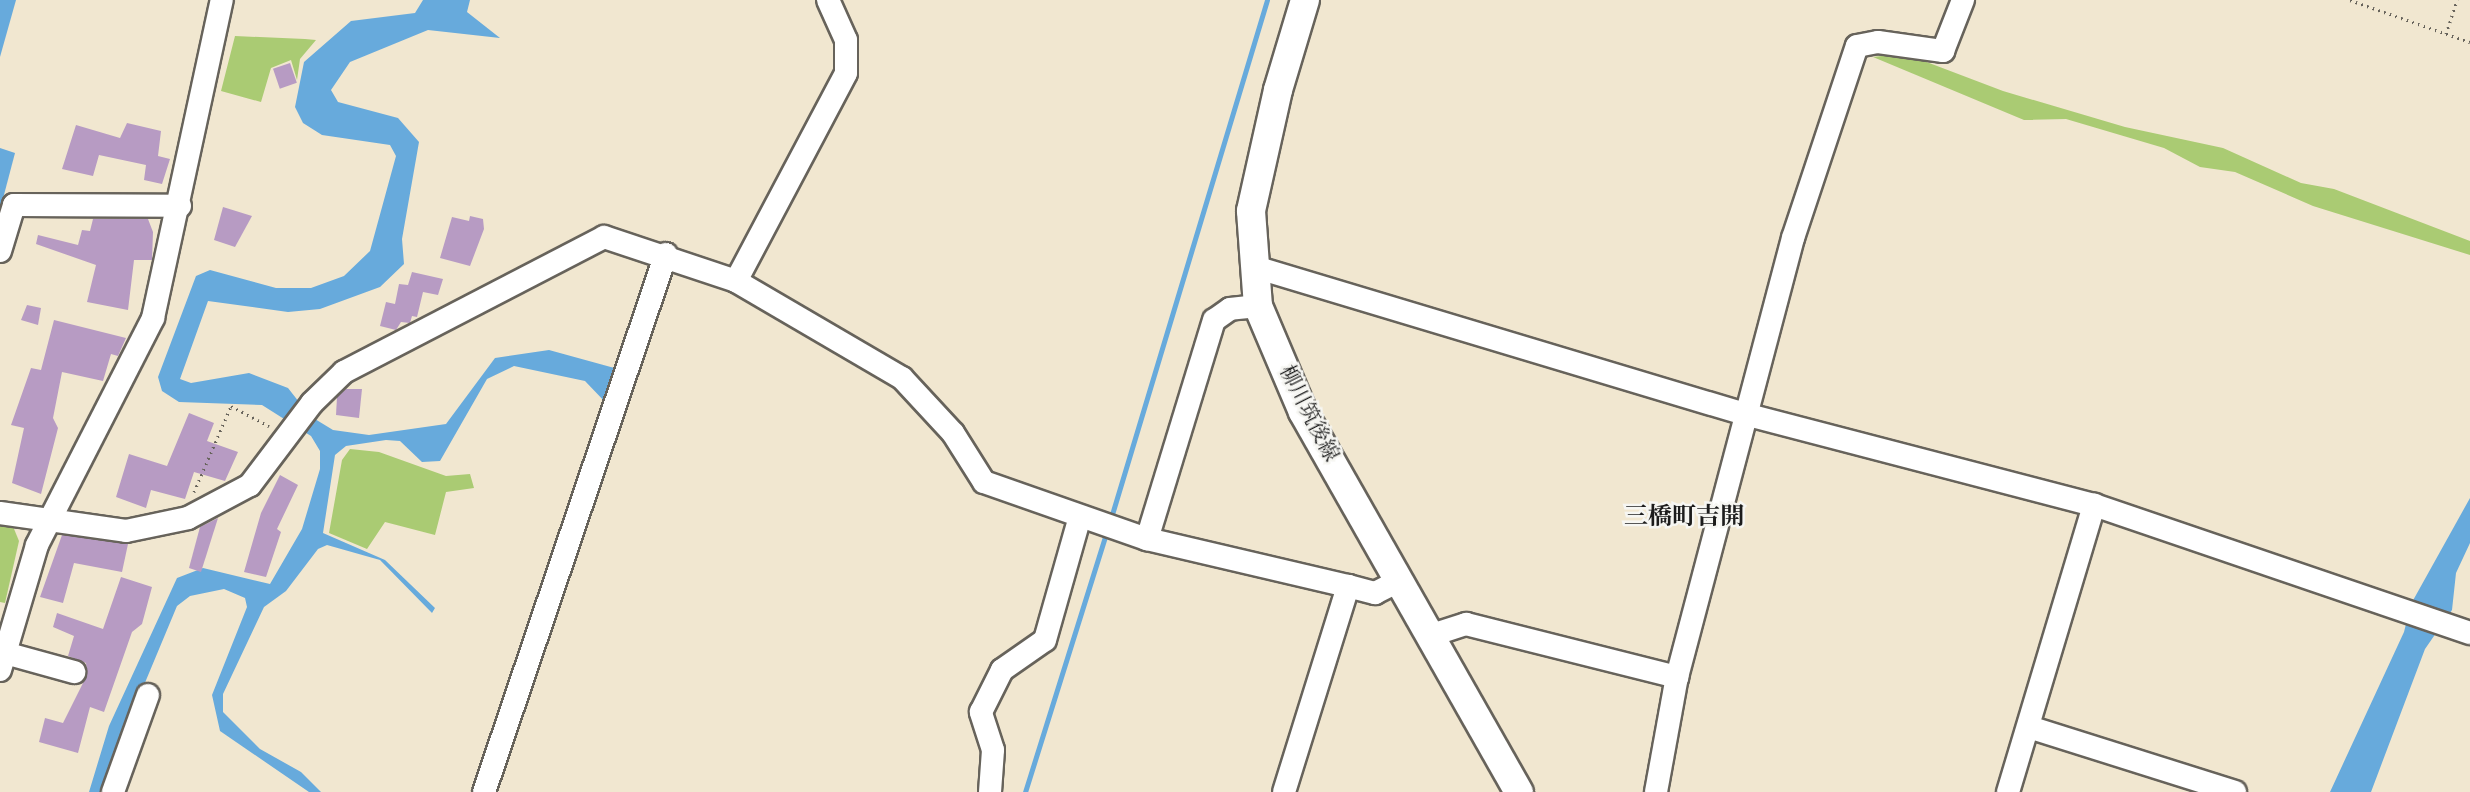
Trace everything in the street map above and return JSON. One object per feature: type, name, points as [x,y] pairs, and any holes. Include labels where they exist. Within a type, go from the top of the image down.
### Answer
[{"type":"main road","name":"柳川筑後線","points":[[1305,0],[1251,211],[1258,306],[1303,412],[1520,792]]},
{"type":"street","points":[[74,672],[2,662],[8,607],[48,522],[138,352],[153,318],[180,206],[222,0]]},
{"type":"street","points":[[736,281],[846,73],[846,40],[828,0]]},
{"type":"street","points":[[1656,792],[1677,677],[1749,415],[1793,238],[1857,46],[1878,42],[1943,51],[1963,0]]},
{"type":"street","points":[[0,251],[14,205],[180,206]]},
{"type":"street","points":[[0,513],[48,522],[126,531],[184,519],[250,485],[312,403],[344,372],[604,237],[666,254],[736,281],[902,378],[953,433],[984,482],[1079,520],[1147,539],[1375,593],[1401,580]]},
{"type":"street","points":[[484,792],[666,254]]},
{"type":"street","points":[[1255,267],[1749,415],[2094,505],[2461,630]]},
{"type":"street","points":[[1147,539],[1214,320],[1230,309],[1258,306]]},
{"type":"street","points":[[2008,792],[2094,505]]},
{"type":"street","points":[[990,792],[993,750],[981,712],[1002,670],[1046,640],[1079,520]]},
{"type":"street","points":[[1284,792],[1348,586]]},
{"type":"street","points":[[1432,635],[1466,624],[1588,659],[1619,658],[1677,677]]},
{"type":"street","points":[[113,792],[148,696]]},
{"type":"street","points":[[2029,727],[2235,792]]},
{"type":"path","points":[[2350,0],[2470,42]]},
{"type":"path","points":[[2446,34],[2457,0]]},
{"type":"path","points":[[184,519],[231,406],[288,433]]},
{"type":"green space","points":[[235,36],[316,40],[300,59],[297,80],[291,60],[271,68],[261,102],[221,91]]},
{"type":"green space","points":[[1890,55],[1916,58],[2003,91],[2125,127],[2223,148],[2301,183],[2334,189],[2470,241],[2470,255],[2313,206],[2235,172],[2200,167],[2164,148],[2066,119],[2024,120],[1873,57]]},
{"type":"green space","points":[[350,449],[379,452],[446,476],[470,474],[474,488],[446,492],[435,535],[385,522],[367,549],[329,533],[342,460]]},
{"type":"green space","points":[[0,522],[12,524],[19,541],[5,603],[0,602]]},
{"type":"water","points":[[0,0],[16,0],[0,57]]},
{"type":"water","points":[[423,0],[470,0],[467,12],[500,38],[428,30],[350,62],[331,90],[338,102],[398,118],[419,142],[402,239],[404,264],[380,287],[320,309],[288,312],[208,301],[180,379],[191,383],[249,373],[288,388],[310,416],[333,430],[369,435],[446,424],[495,358],[549,350],[618,369],[608,405],[585,381],[514,366],[487,379],[440,461],[422,462],[400,441],[386,440],[346,446],[335,455],[323,533],[385,560],[435,608],[432,613],[380,560],[327,545],[318,549],[286,591],[264,607],[223,694],[223,712],[260,749],[301,772],[321,792],[309,792],[220,731],[212,695],[247,607],[245,598],[224,589],[190,596],[177,606],[129,721],[106,792],[89,792],[109,726],[177,578],[203,568],[270,584],[302,529],[320,469],[320,451],[311,436],[262,405],[179,402],[162,391],[158,377],[196,276],[210,270],[276,288],[311,288],[344,276],[370,251],[396,156],[390,145],[322,135],[303,123],[295,107],[304,62],[351,21],[415,13]]},
{"type":"water","points":[[0,148],[15,153],[0,210]]},
{"type":"water","points":[[2470,498],[2470,543],[2456,573],[2452,610],[2425,649],[2371,792],[2330,792],[2404,632],[2411,604]]},
{"type":"building","points":[[290,63],[297,83],[280,89],[273,69]]},
{"type":"building","points":[[127,123],[161,131],[158,156],[170,159],[162,184],[144,180],[146,165],[99,155],[93,176],[62,169],[76,125],[120,138]]},
{"type":"building","points":[[223,207],[252,216],[235,247],[214,240]]},
{"type":"building","points":[[470,216],[483,219],[484,229],[470,266],[440,258],[452,217],[469,221]]},
{"type":"building","points":[[93,219],[148,219],[153,232],[152,260],[134,260],[128,310],[87,302],[96,265],[36,244],[38,235],[78,245],[82,230],[90,231]]},
{"type":"building","points":[[412,272],[443,279],[438,295],[423,292],[417,317],[412,316],[410,323],[401,322],[396,330],[380,326],[386,302],[395,304],[399,284],[408,285]]},
{"type":"building","points":[[27,305],[41,308],[38,325],[21,320]]},
{"type":"building","points":[[54,320],[126,338],[118,356],[111,354],[103,381],[62,372],[53,418],[58,428],[41,494],[12,483],[24,428],[11,425],[31,368],[41,370]]},
{"type":"building","points":[[346,389],[362,389],[359,418],[336,415],[337,397]]},
{"type":"building","points":[[189,413],[214,423],[207,441],[238,452],[225,481],[194,472],[185,499],[151,490],[146,508],[116,497],[129,454],[167,466]]},
{"type":"building","points":[[280,475],[298,485],[277,529],[281,532],[266,577],[244,572],[261,513]]},
{"type":"building","points":[[218,518],[201,572],[189,568],[200,527]]},
{"type":"building","points":[[62,535],[128,544],[122,572],[74,563],[63,603],[40,597]]},
{"type":"building","points":[[121,577],[152,587],[142,624],[132,632],[104,712],[90,707],[78,753],[39,742],[45,718],[63,723],[87,675],[86,663],[68,656],[74,636],[53,627],[57,613],[103,629]]},
{"type":"waterway","points":[[1110,521],[1267,0]]},
{"type":"waterway","points":[[1025,792],[1107,530]]},
{"type":"district","name":"三橋町吉開","points":[[1684,518]]}]
